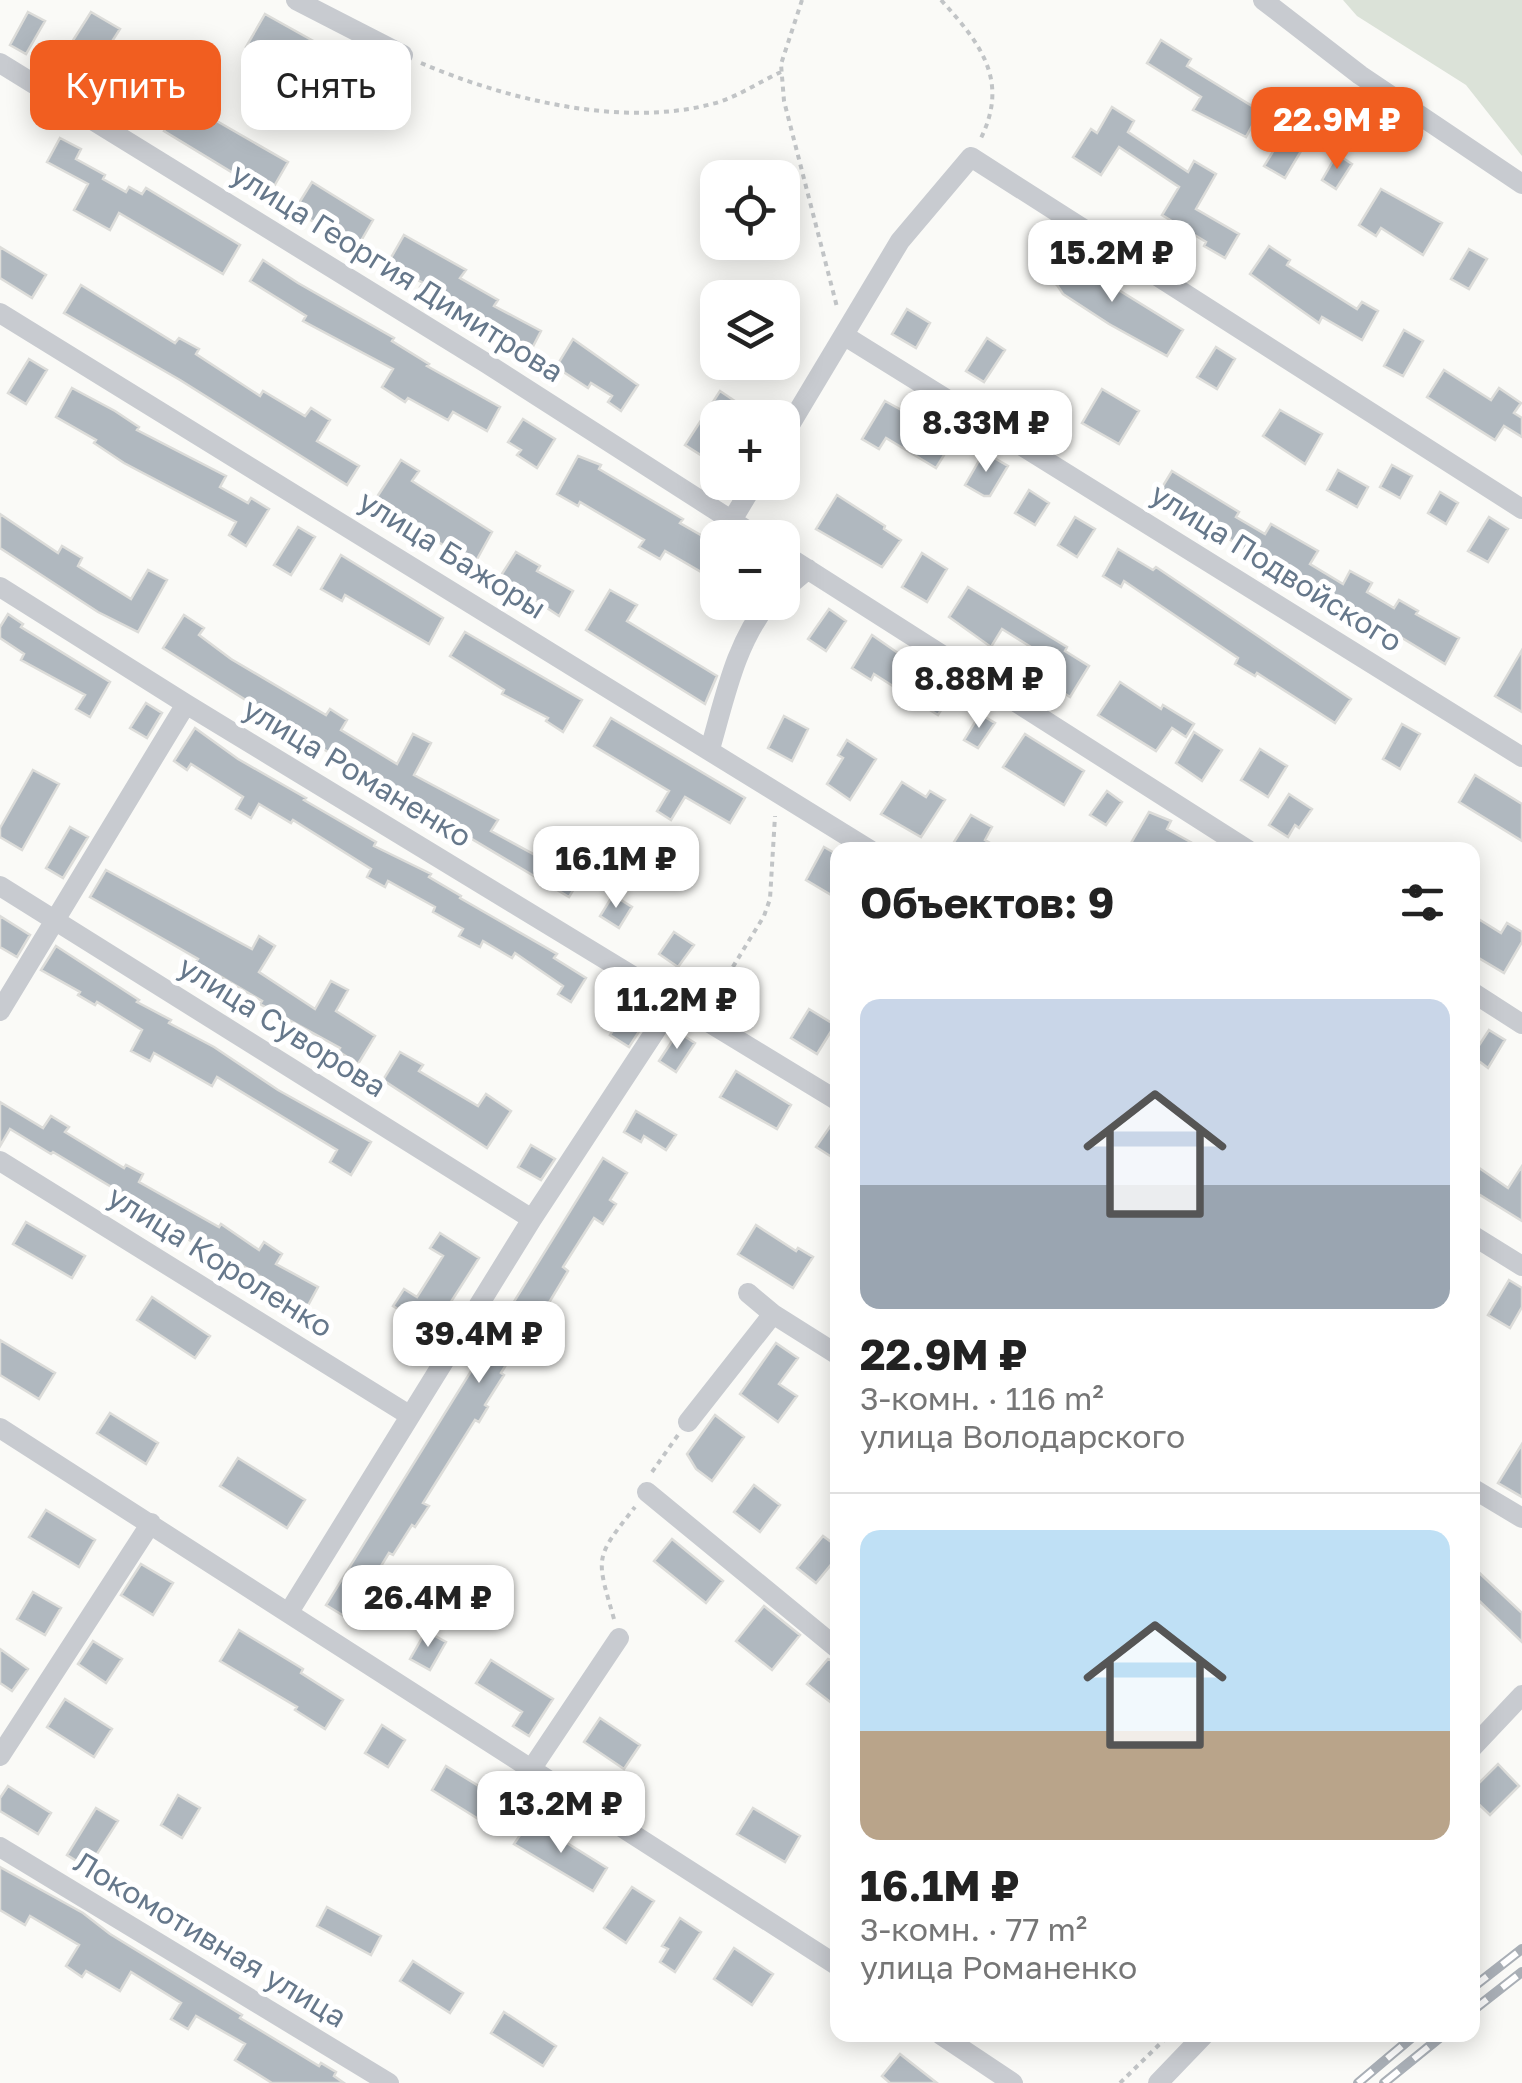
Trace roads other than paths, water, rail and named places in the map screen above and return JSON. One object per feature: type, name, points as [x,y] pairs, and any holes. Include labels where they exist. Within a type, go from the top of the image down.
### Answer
[{"type":"street","points":[[296,0],[372,40]]},
{"type":"street","points":[[1263,0],[1360,75],[1522,184]]},
{"type":"street","name":"улица Георгия Димитрова","points":[[0,64],[732,520]]},
{"type":"street","points":[[800,409],[900,241],[971,158],[1522,509]]},
{"type":"street","name":"улица Бажоры","points":[[0,313],[858,842]]},
{"type":"street","name":"улица Подвойского","points":[[845,336],[1522,757]]},
{"type":"street","points":[[732,520],[744,500]]},
{"type":"street","points":[[800,565],[1235,842]]},
{"type":"street","points":[[800,576],[808,570]]},
{"type":"street","name":"улица Романенко","points":[[0,586],[186,704],[830,1096]]},
{"type":"street","points":[[710,748],[741,646],[755,620]]},
{"type":"street","points":[[0,1011],[186,704]]},
{"type":"street","name":"улица Суворова","points":[[0,886],[532,1218]]},
{"type":"street","points":[[1480,997],[1522,1024]]},
{"type":"street","points":[[289,1612],[532,1218],[675,1001]]},
{"type":"street","name":"улица Короленко","points":[[0,1161],[409,1415]]},
{"type":"street","points":[[1480,1240],[1522,1266]]},
{"type":"street","points":[[748,1292],[773,1314],[830,1350]]},
{"type":"street","points":[[688,1422],[773,1314]]},
{"type":"street","points":[[0,1428],[830,1961]]},
{"type":"street","points":[[647,1492],[830,1642]]},
{"type":"street","points":[[1480,1493],[1522,1518]]},
{"type":"street","points":[[0,1756],[152,1523]]},
{"type":"street","points":[[532,1768],[619,1638]]},
{"type":"street","points":[[1480,1740],[1522,1695]]},
{"type":"street","name":"Локомотивная улица","points":[[0,1848],[390,2083]]},
{"type":"street","points":[[952,2042],[1014,2083]]},
{"type":"street","points":[[1158,2083],[1197,2042]]},
{"type":"railway","points":[[1480,1982],[1522,1949]]},
{"type":"railway","points":[[1480,2005],[1522,1972]]},
{"type":"railway","points":[[1358,2083],[1407,2042]]},
{"type":"railway","points":[[1384,2083],[1434,2042]]}]
